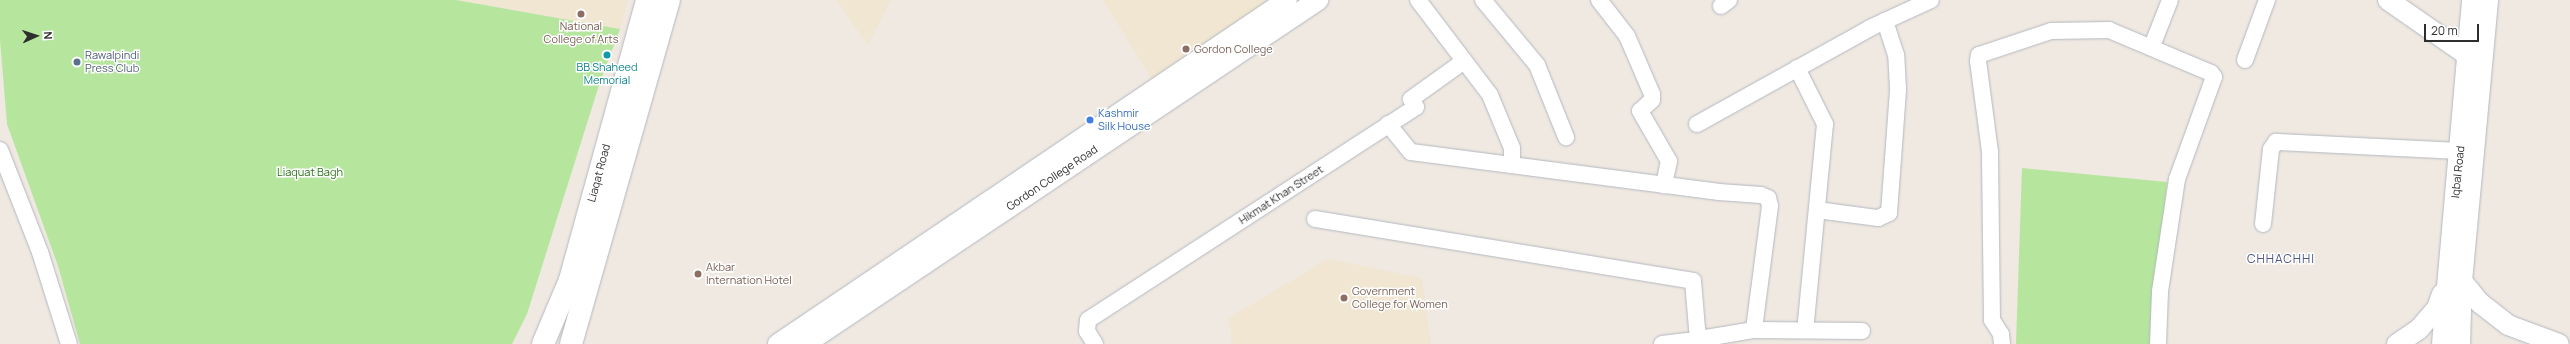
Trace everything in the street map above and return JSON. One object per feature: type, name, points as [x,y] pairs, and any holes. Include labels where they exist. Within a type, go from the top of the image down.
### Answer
[{"type":"main road","name":"Liaqat Road","points":[[543,344],[570,280],[647,0]]},
{"type":"main road","name":"Liaqat Road","points":[[571,344],[669,0]]},
{"type":"street","name":"Gordon College Road","points":[[778,344],[1287,0]]},
{"type":"street","name":"Gordon College Road","points":[[805,344],[1318,0]]},
{"type":"street","points":[[1418,0],[1490,95],[1512,148],[1512,165]]},
{"type":"street","points":[[1483,0],[1537,65],[1566,137]]},
{"type":"street","points":[[1599,0],[1627,36],[1652,94],[1652,100],[1640,111],[1669,161],[1664,185]]},
{"type":"street","points":[[1697,124],[1885,21],[1931,0]]},
{"type":"street","points":[[2152,46],[2170,0]]},
{"type":"street","points":[[2245,60],[2267,0]]},
{"type":"street","points":[[2388,0],[2474,56]]},
{"type":"street","name":"Iqbal Road","points":[[2442,344],[2455,280],[2474,56],[2472,0]]},
{"type":"street","name":"Iqbal Road","points":[[2460,344],[2455,280],[2461,151],[2474,56],[2488,0]]},
{"type":"street","points":[[1817,210],[1878,218],[1889,213],[1898,90],[1896,55],[1885,21]]},
{"type":"street","points":[[2002,344],[2001,334],[1992,320],[1990,152],[1978,62],[1979,55],[2051,31],[2109,30],[2152,46],[2211,73],[2214,77],[2176,179],[2160,292],[2158,344]]},
{"type":"street","name":"Hikmat Khan Street","points":[[1095,344],[1086,324],[1088,320],[1416,107],[1411,99],[1464,61]]},
{"type":"street","points":[[1797,68],[1825,124],[1805,330]]},
{"type":"street","points":[[1388,124],[1411,152],[1664,185],[1761,195],[1768,198],[1770,206],[1754,330]]},
{"type":"street","points":[[2263,224],[2271,149],[2276,142],[2461,151]]},
{"type":"street","points":[[0,150],[40,252],[70,344]]},
{"type":"street","points":[[1315,219],[1693,280],[1696,329],[1701,342]]},
{"type":"street","points":[[2397,344],[2419,330],[2437,308],[2455,280],[2480,303],[2508,325],[2559,344]]},
{"type":"street","points":[[1662,344],[1701,342],[1754,330],[1862,331]]},
{"type":"shaded area","name":"National College of Arts","points":[[457,0],[628,0],[620,29]]},
{"type":"shaded area","points":[[836,0],[891,0],[868,45]]},
{"type":"shaded area","name":"Gordon College","points":[[1103,0],[1313,0],[1164,99]]},
{"type":"shaded area","name":"Government College for Women","points":[[1328,259],[1422,278],[1431,344],[1232,344],[1229,318]]},
{"type":"green space","name":"Liaquat Bagh","points":[[0,0],[456,0],[620,29],[600,82],[527,314],[512,344],[80,344],[58,266],[7,124],[0,40]]},
{"type":"green space","points":[[2022,168],[2167,182],[2150,344],[2016,344]]},
{"type":"place","name":"National College of Arts","points":[[581,14]]},
{"type":"place","name":"Gordon College","points":[[1186,49]]},
{"type":"place","name":"BB Shaheed Memorial","points":[[607,55]]},
{"type":"place","name":"Rawalpindi Press Club","points":[[77,62]]},
{"type":"place","name":"Kashmir Silk House","points":[[1090,120]]},
{"type":"place","name":"Akbar Internation Hotel","points":[[698,274]]},
{"type":"place","name":"Government College for Women","points":[[1344,298]]},
{"type":"district","name":"CHHACHHI","points":[[2281,259]]}]
